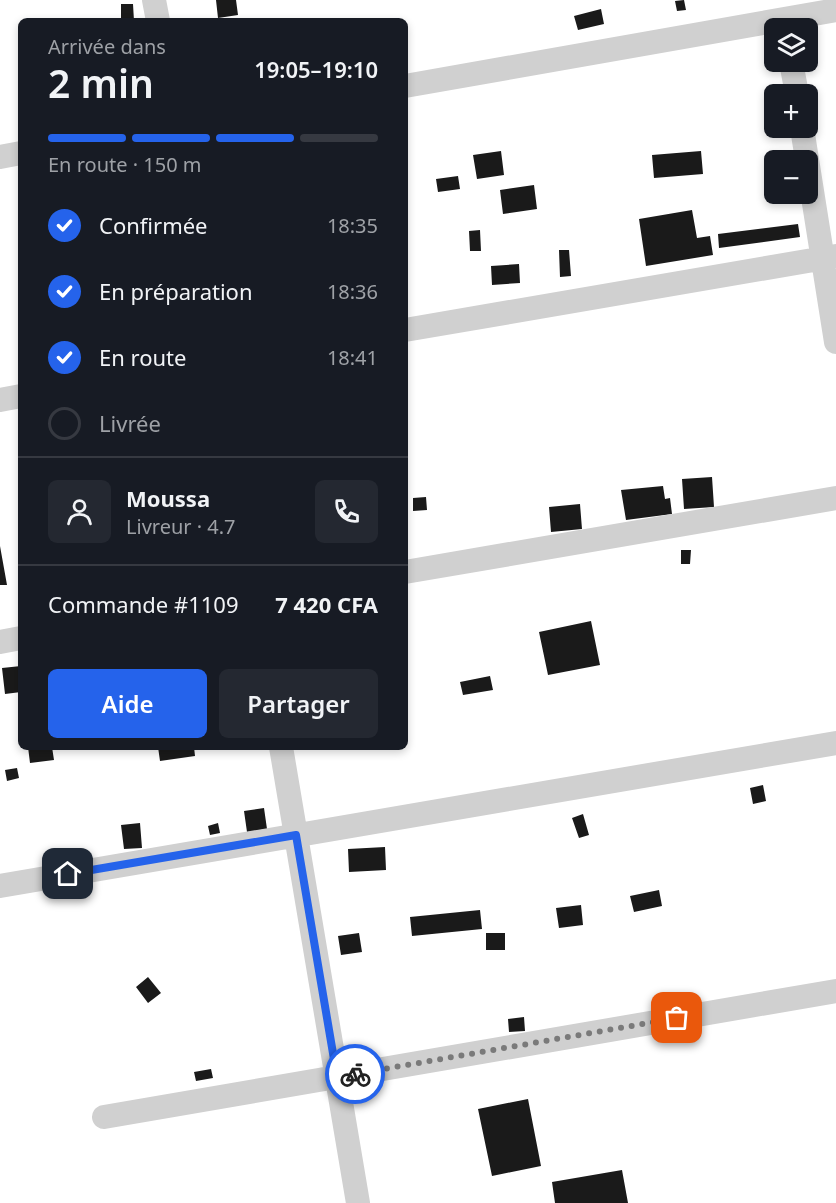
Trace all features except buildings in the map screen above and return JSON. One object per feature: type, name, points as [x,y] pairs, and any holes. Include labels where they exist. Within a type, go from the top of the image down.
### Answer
[{"type":"street","points":[[154,0],[157,18]]},
{"type":"street","points":[[408,85],[786,16],[836,10]]},
{"type":"street","points":[[804,138],[829,257],[836,342]]},
{"type":"street","points":[[0,157],[18,154]]},
{"type":"street","points":[[408,329],[829,257]]},
{"type":"street","points":[[0,400],[18,397]]},
{"type":"street","points":[[408,571],[836,498]]},
{"type":"street","points":[[0,642],[18,639]]},
{"type":"street","points":[[0,886],[836,743]]},
{"type":"street","points":[[282,750],[358,1203]]},
{"type":"street","points":[[104,1117],[836,991]]},
{"type":"way so far","points":[[355,1074],[677,1018]]},
{"type":"route","points":[[68,874],[296,835],[337,1077],[355,1074]]}]
